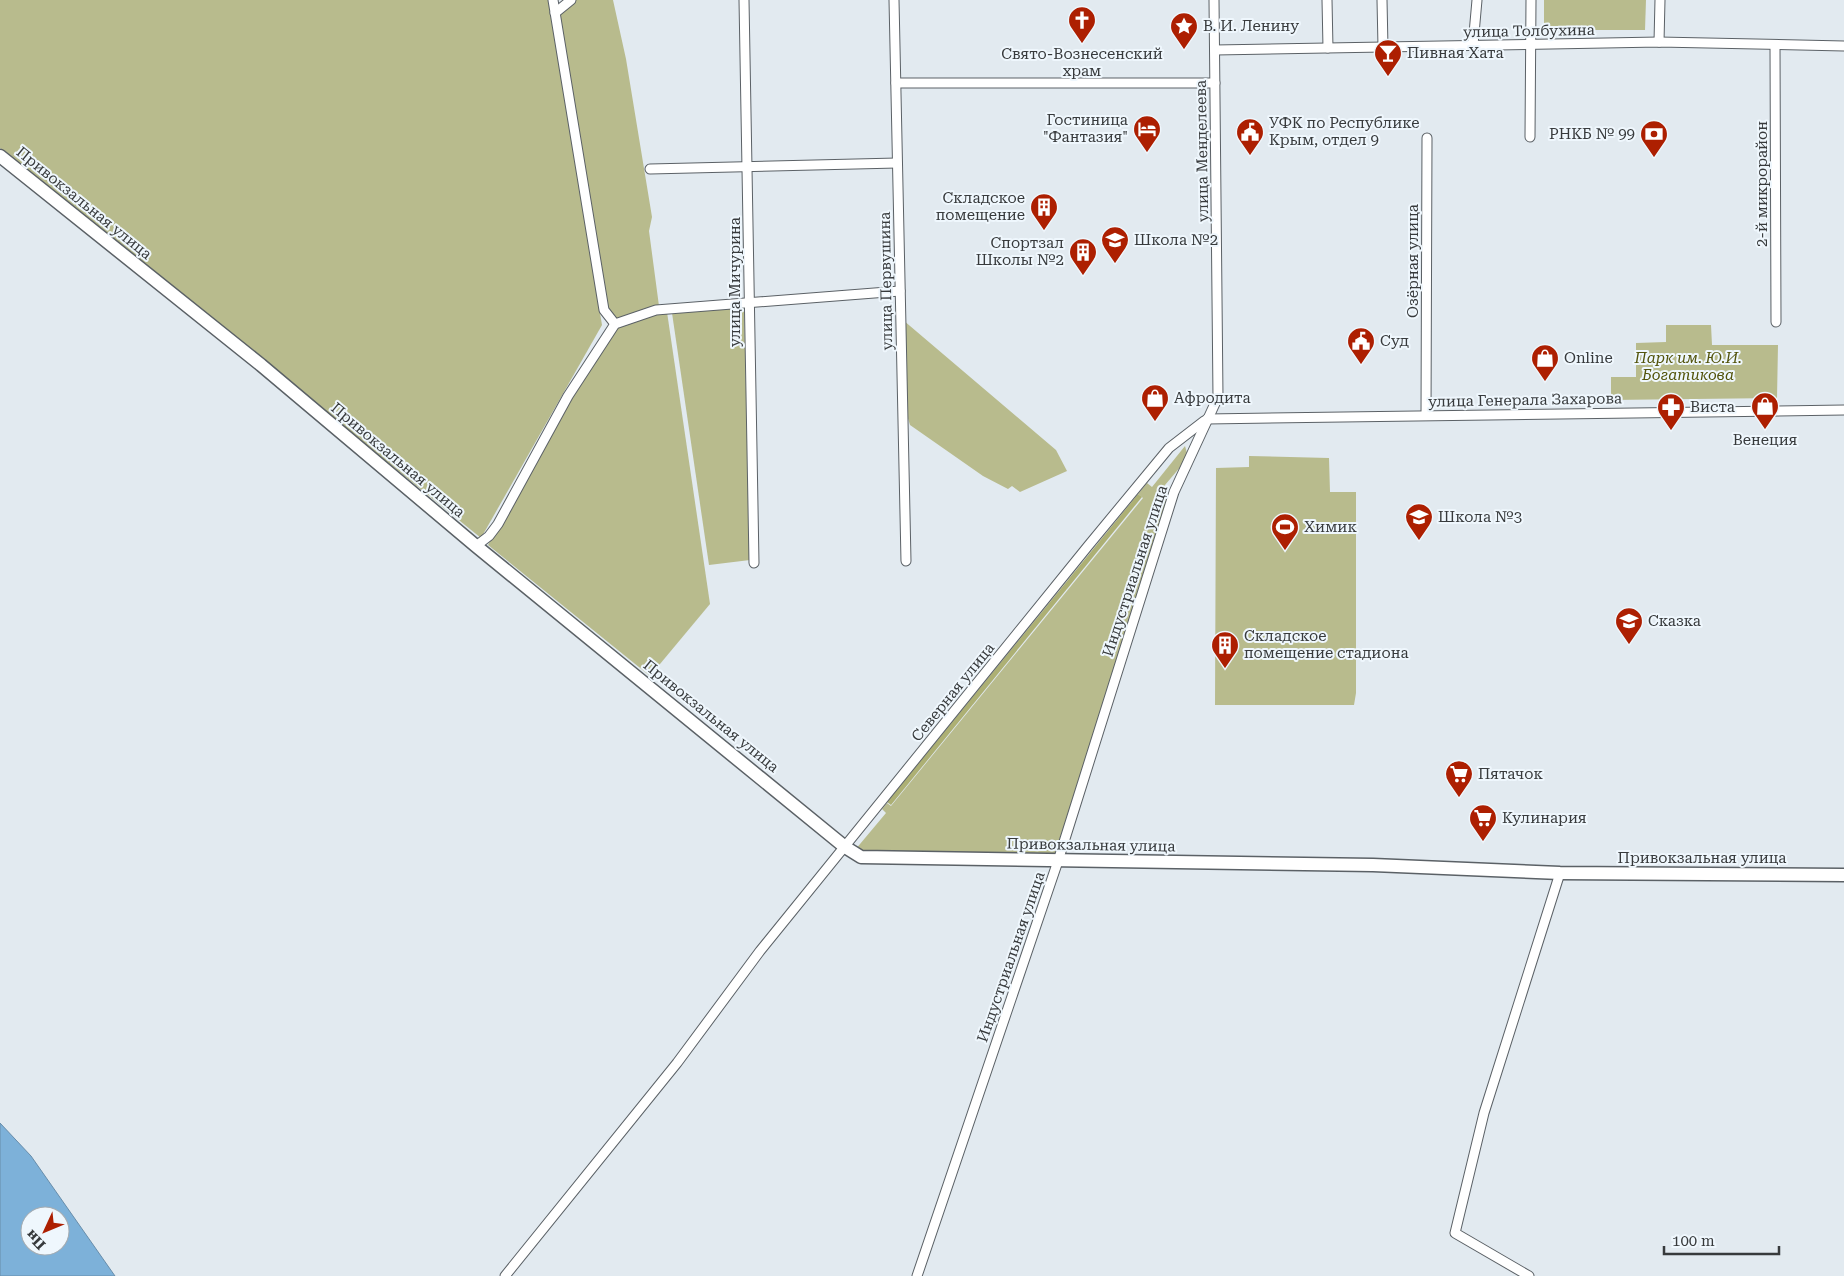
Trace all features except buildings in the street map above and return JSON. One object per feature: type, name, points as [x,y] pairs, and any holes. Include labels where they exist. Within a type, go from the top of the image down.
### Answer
[{"type":"main road","name":"Привокзальная улица","points":[[0,156],[261,366],[476,546],[845,847],[861,857],[1373,865],[1560,874],[1844,876]]},
{"type":"street","points":[[552,0],[604,310],[615,324]]},
{"type":"street","points":[[555,13],[571,0]]},
{"type":"street","name":"улица Мичурина","points":[[744,0],[754,564]]},
{"type":"street","name":"улица Первушина","points":[[894,0],[906,561]]},
{"type":"street","name":"улица Менделеева","points":[[1206,419],[1218,397],[1214,0]]},
{"type":"street","points":[[1326,0],[1328,48]]},
{"type":"street","points":[[1382,0],[1383,47]]},
{"type":"street","points":[[1472,46],[1477,0]]},
{"type":"street","points":[[1530,137],[1531,0]]},
{"type":"street","points":[[1659,42],[1660,0]]},
{"type":"street","name":"улица Толбухина","points":[[1215,50],[1659,42],[1844,46]]},
{"type":"street","name":"2-й микрорайон","points":[[1776,46],[1776,322]]},
{"type":"street","points":[[896,83],[1215,83]]},
{"type":"street","name":"Озёрная улица","points":[[1426,415],[1427,138]]},
{"type":"street","points":[[650,169],[897,163]]},
{"type":"street","points":[[476,546],[489,536],[498,524],[568,396],[615,324],[656,310],[900,291]]},
{"type":"street","name":"улица Генерала Захарова","points":[[1206,419],[1844,410]]},
{"type":"street","name":"Северная улица","points":[[505,1276],[678,1063],[730,990],[1169,448],[1206,419]]},
{"type":"street","name":"Индустриальная улица","points":[[917,1276],[1058,861],[1174,492],[1206,419]]},
{"type":"street","points":[[1529,1276],[1455,1234],[1484,1113],[1560,874]]},
{"type":"green space","points":[[0,0],[548,0],[602,325],[481,538],[0,148]]},
{"type":"green space","points":[[573,0],[613,0],[626,59],[652,217],[649,231],[659,306],[615,319],[607,310],[557,14]]},
{"type":"green space","points":[[1544,0],[1646,0],[1645,30],[1544,30]]},
{"type":"green space","points":[[744,308],[750,560],[709,565],[672,313]]},
{"type":"green space","points":[[667,312],[710,604],[650,676],[488,545],[571,396],[616,326],[657,313]]},
{"type":"green space","points":[[903,320],[1056,450],[1067,471],[1020,492],[1012,486],[1008,489],[983,476],[910,425],[906,412]]},
{"type":"green space","name":"Парк им. Ю.И. Богатикова","points":[[1666,325],[1711,325],[1712,345],[1778,345],[1777,398],[1611,400],[1611,377],[1636,377],[1636,343],[1666,342]]},
{"type":"green space","points":[[1185,446],[1187,453],[1182,465],[1165,485],[1169,499],[1164,518],[1054,856],[864,854],[855,850],[886,813],[882,809],[887,803],[891,806],[1143,498],[1138,494],[1147,483],[1152,487]]},
{"type":"green space","name":"Химик","points":[[1249,456],[1329,458],[1330,492],[1356,492],[1356,693],[1354,705],[1215,705],[1216,468],[1249,467]]},
{"type":"green space","points":[[1138,494],[1142,497],[891,805],[887,802]]},
{"type":"water","points":[[0,1123],[31,1156],[66,1206],[20,1206],[20,1256],[70,1256],[70,1212],[115,1276],[0,1276]]},
{"type":"place","name":"Свято-Вознесенский храм","points":[[1082,44]]},
{"type":"place","name":"В. И. Ленину","points":[[1184,50]]},
{"type":"place","name":"Пивная Хата","points":[[1388,77]]},
{"type":"place","name":"Гостиница \"Фантазия\"","points":[[1147,153]]},
{"type":"place","name":"УФК по Республике Крым, отдел 9","points":[[1250,156]]},
{"type":"place","name":"РНКБ № 99","points":[[1654,158]]},
{"type":"place","name":"Складское помещение","points":[[1044,231]]},
{"type":"place","name":"Школа №2","points":[[1115,264]]},
{"type":"place","name":"Спортзал Школы №2","points":[[1083,276]]},
{"type":"place","name":"Суд","points":[[1361,365]]},
{"type":"place","name":"Online","points":[[1545,382]]},
{"type":"place","name":"Афродита","points":[[1155,422]]},
{"type":"place","name":"Венеция","points":[[1765,430]]},
{"type":"place","name":"Виста","points":[[1671,431]]},
{"type":"place","name":"Школа №3","points":[[1419,541]]},
{"type":"place","name":"Химик","points":[[1285,551]]},
{"type":"place","name":"Сказка","points":[[1629,645]]},
{"type":"place","name":"Складское помещение стадиона","points":[[1225,669]]},
{"type":"place","name":"Пятачок","points":[[1459,798]]},
{"type":"place","name":"Кулинария","points":[[1483,842]]}]
